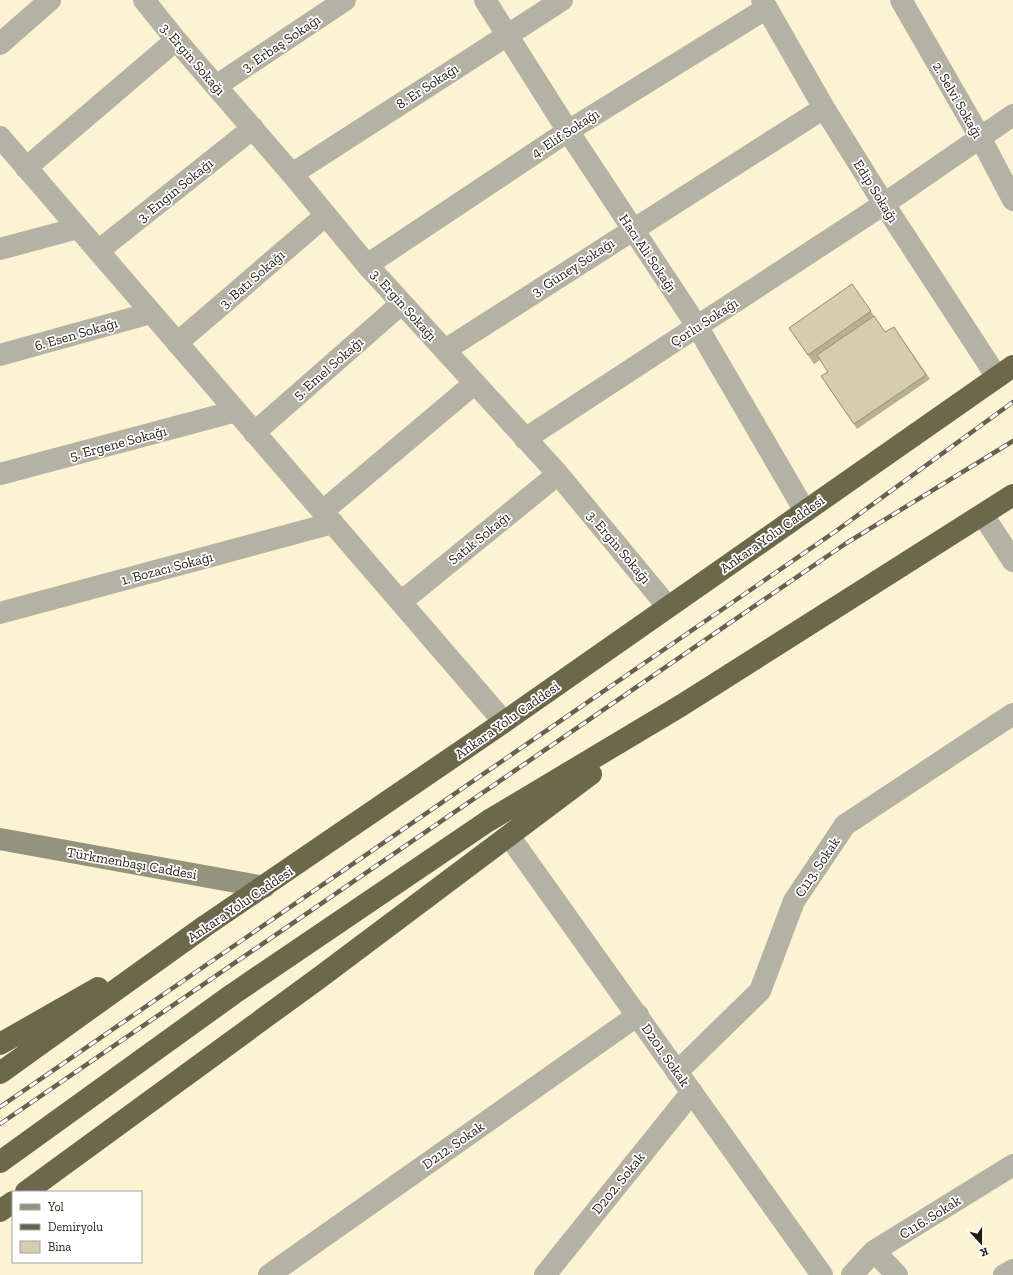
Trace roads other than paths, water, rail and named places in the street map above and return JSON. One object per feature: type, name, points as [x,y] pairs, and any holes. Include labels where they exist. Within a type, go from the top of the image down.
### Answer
[{"type":"highway","name":"Ankara Yolu Caddesi","points":[[0,1073],[205,926],[264,888],[504,722],[1005,371]]},
{"type":"highway","points":[[0,1162],[233,994],[488,821],[682,705],[1013,495]]},
{"type":"highway","points":[[27,1191],[319,978],[682,705]]},
{"type":"highway","points":[[0,1044],[205,926]]},
{"type":"highway","points":[[0,1211],[12,1203]]},
{"type":"main road","name":"Türkmenbaşı Caddesi","points":[[0,839],[264,888]]},
{"type":"street","points":[[0,44],[50,0]]},
{"type":"street","name":"3. Ergin Sokağı","points":[[144,0],[176,40],[253,128],[367,265],[401,304],[558,474],[668,607]]},
{"type":"street","name":"3. Erbaş Sokağı","points":[[216,86],[345,0]]},
{"type":"street","name":"Hacı Ali Sokağı","points":[[485,0],[568,131],[697,326],[805,510]]},
{"type":"street","name":"8. Er Sokağı","points":[[292,174],[507,34],[562,0]]},
{"type":"street","name":"2. Selvi Sokağı","points":[[902,0],[981,139],[1013,200]]},
{"type":"street","name":"Edip Sokağı","points":[[765,4],[824,108],[884,204],[1005,371]]},
{"type":"street","name":"4. Elif Sokağı","points":[[367,265],[568,131],[765,4]]},
{"type":"street","points":[[26,168],[176,40]]},
{"type":"street","name":"3. Güney Sokağı","points":[[445,350],[632,229],[824,108]]},
{"type":"street","name":"Çorlu Sokağı","points":[[525,439],[884,204],[981,139],[1013,115]]},
{"type":"street","name":"3. Engin Sokağı","points":[[98,251],[253,128]]},
{"type":"street","points":[[2,142],[98,251],[504,722]]},
{"type":"street","name":"3. Batı Sokağı","points":[[177,343],[326,215]]},
{"type":"street","points":[[0,250],[78,228]]},
{"type":"street","name":"5. Emel Sokağı","points":[[254,433],[401,304]]},
{"type":"street","name":"6. Esen Sokağı","points":[[0,355],[151,313]]},
{"type":"street","name":"1. Bozacı Sokağı","points":[[0,613],[328,517],[475,383]]},
{"type":"street","name":"5. Ergene Sokağı","points":[[0,474],[236,411]]},
{"type":"street","name":"Satık Sokağı","points":[[401,602],[558,474]]},
{"type":"street","points":[[983,515],[1013,561]]},
{"type":"street","name":"C113. Sokak","points":[[677,1072],[760,991],[794,901],[845,825],[1013,714]]},
{"type":"street","name":"D201. Sokak","points":[[509,836],[822,1275]]},
{"type":"street","name":"D212. Sokak","points":[[269,1275],[638,1015]]},
{"type":"street","name":"D202. Sokak","points":[[545,1275],[692,1092]]},
{"type":"street","name":"C116. Sokak","points":[[852,1275],[874,1251],[1013,1165]]},
{"type":"street","points":[[874,1251],[897,1275]]},
{"type":"street","points":[[1004,1275],[1013,1270]]},
{"type":"railway","points":[[0,1107],[836,531],[1013,402]]},
{"type":"railway","points":[[0,1124],[845,544],[1013,441]]}]
